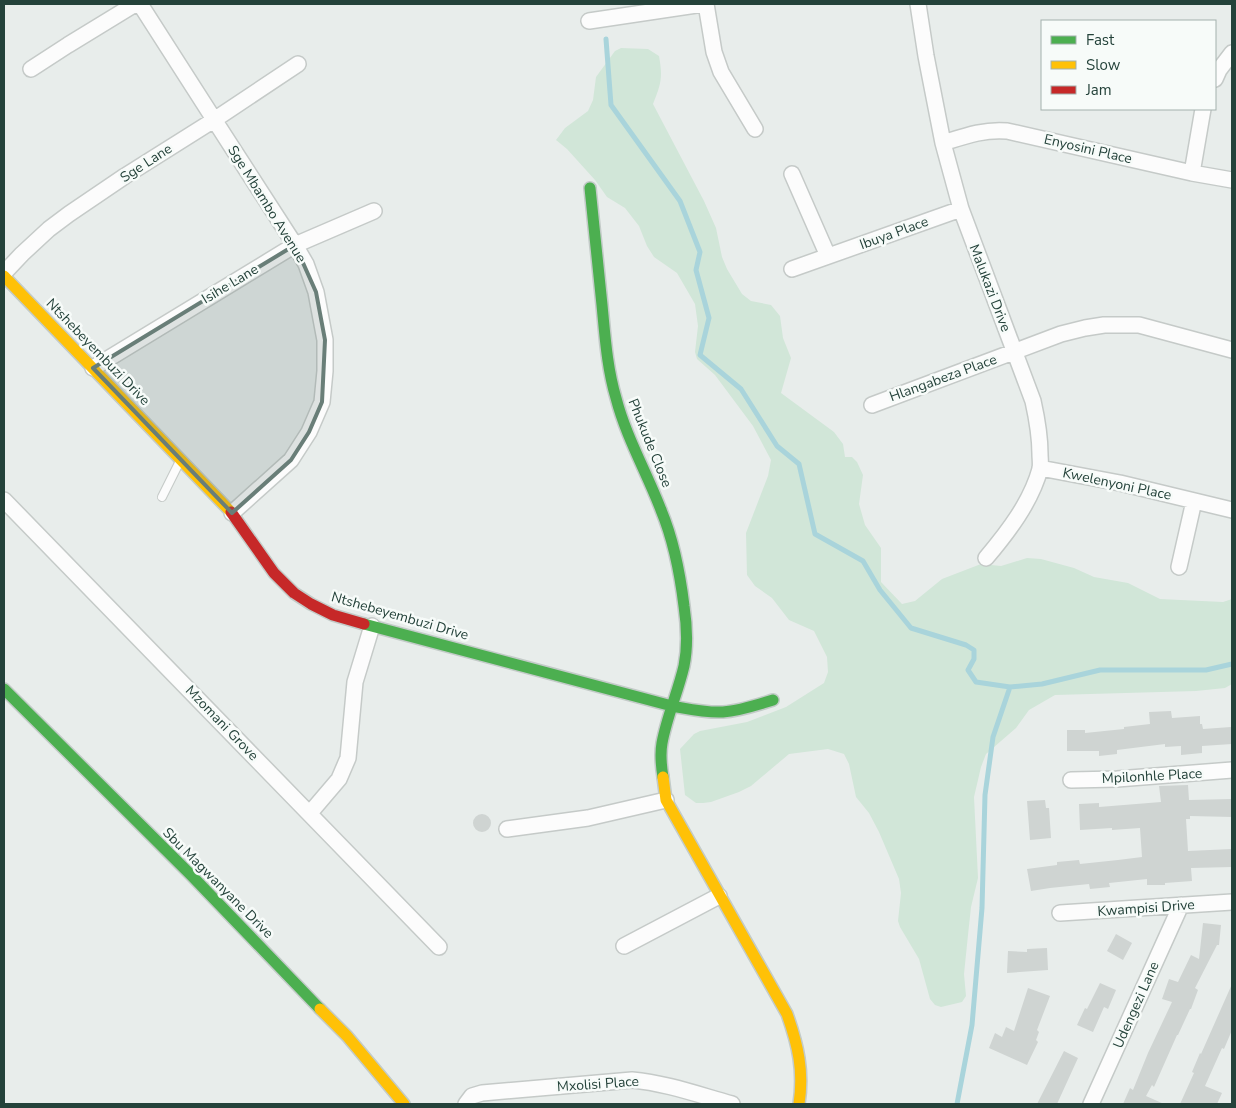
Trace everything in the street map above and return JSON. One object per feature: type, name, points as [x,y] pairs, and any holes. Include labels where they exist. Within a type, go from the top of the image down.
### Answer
[{"type":"street","points":[[31,69],[135,4]]},
{"type":"street","name":"Sge Mbambo Avenue","points":[[140,4],[295,244],[306,264],[316,292],[325,340],[322,402],[309,432],[291,460],[232,513]]},
{"type":"street","points":[[589,21],[704,4],[714,52],[721,72],[755,129]]},
{"type":"street","name":"Malukazi Drive","points":[[918,4],[943,143],[961,209],[1033,401],[1038,425],[1040,468],[1019,514],[986,558]]},
{"type":"street","points":[[1216,77],[1232,53]]},
{"type":"street","name":"Sge Lane","points":[[4,275],[22,254],[49,229],[69,214],[298,64]]},
{"type":"street","points":[[1192,172],[1203,110]]},
{"type":"street","name":"Enyosini Place","points":[[943,143],[981,132],[1007,131],[1232,180]]},
{"type":"street","points":[[792,174],[828,256]]},
{"type":"street","name":"Phukude Close","points":[[590,188],[611,383],[625,426],[676,549],[687,632],[686,654],[672,706]]},
{"type":"street","name":"Ibuya Place","points":[[792,269],[961,209]]},
{"type":"street","name":"Isihe Lane","points":[[93,368],[295,244],[374,211]]},
{"type":"street","name":"Ntshebeyembuzi Drive","points":[[4,275],[232,513],[274,573],[294,593],[311,604],[333,615],[672,706],[716,712],[730,711],[774,700]]},
{"type":"street","name":"Hlangabeza Place","points":[[872,405],[1062,334],[1104,325],[1139,325],[1232,350]]},
{"type":"street","name":"Kwelenyoni Place","points":[[1040,468],[1120,483],[1232,510]]},
{"type":"street","name":"Mzomani Grove","points":[[4,500],[439,947]]},
{"type":"street","points":[[1179,567],[1194,501]]},
{"type":"street","points":[[310,813],[339,779],[348,758],[355,682],[372,626]]},
{"type":"street","name":"Sbu Magwanyane Drive","points":[[4,689],[192,876],[347,1036],[404,1104]]},
{"type":"street","points":[[672,706],[662,744],[662,778],[666,800],[787,1014],[798,1048],[801,1068],[802,1085],[799,1104]]},
{"type":"street","name":"Mpilonhle Place","points":[[1071,780],[1232,770]]},
{"type":"street","points":[[507,829],[588,818],[666,800]]},
{"type":"street","points":[[624,946],[719,896]]},
{"type":"street","name":"Kwampisi Drive","points":[[1060,913],[1232,902]]},
{"type":"street","name":"Udengezi Lane","points":[[1092,1104],[1181,906]]},
{"type":"street","name":"Mxolisi Place","points":[[466,1104],[472,1096],[482,1093],[632,1080],[646,1081],[732,1104]]},
{"type":"lane","points":[[162,497],[181,459]]},
{"type":"highlighted area","points":[[295,245],[316,292],[325,340],[322,402],[309,432],[291,460],[232,513],[93,368]]},
{"type":"green space","points":[[621,48],[648,49],[659,56],[660,81],[653,104],[704,201],[716,228],[722,257],[727,269],[742,294],[751,301],[771,305],[780,316],[783,338],[791,358],[781,393],[834,432],[843,444],[845,457],[852,457],[857,462],[863,475],[859,504],[865,525],[881,548],[881,582],[902,604],[915,601],[942,579],[981,564],[1001,566],[1027,558],[1041,559],[1074,568],[1094,577],[1128,583],[1160,599],[1223,602],[1232,599],[1232,684],[1225,688],[1196,691],[1055,695],[1029,710],[1016,728],[986,754],[974,797],[978,878],[971,907],[964,974],[966,996],[962,1002],[941,1007],[935,1005],[930,999],[919,959],[898,921],[901,893],[899,879],[879,832],[869,813],[856,797],[849,764],[844,754],[828,749],[789,754],[751,786],[739,792],[703,803],[696,803],[685,795],[680,749],[694,734],[700,731],[747,722],[786,707],[824,683],[828,672],[827,657],[814,631],[789,620],[772,598],[755,586],[747,575],[746,533],[768,476],[771,460],[753,426],[715,375],[697,359],[695,352],[698,326],[695,304],[677,273],[654,257],[647,246],[639,226],[625,208],[607,197],[595,180],[567,149],[556,140],[565,128],[588,111],[593,100],[596,77],[615,51]]},
{"type":"building","points":[[1171,711],[1172,718],[1200,716],[1200,724],[1202,724],[1203,729],[1231,727],[1232,744],[1202,746],[1202,753],[1181,755],[1181,746],[1165,747],[1165,744],[1117,750],[1117,754],[1099,756],[1099,751],[1067,751],[1067,730],[1085,730],[1085,733],[1124,729],[1124,727],[1150,724],[1149,712]]},
{"type":"building","points":[[1188,785],[1189,800],[1232,799],[1232,817],[1190,816],[1190,819],[1186,819],[1188,851],[1232,849],[1232,867],[1191,868],[1192,881],[1165,883],[1165,885],[1147,885],[1147,879],[1109,883],[1110,887],[1090,889],[1089,884],[1031,891],[1027,869],[1057,865],[1057,862],[1079,860],[1080,864],[1142,857],[1140,828],[1080,830],[1079,804],[1099,803],[1099,807],[1161,802],[1159,786]]},
{"type":"building","points":[[1045,800],[1046,808],[1049,808],[1051,838],[1030,840],[1027,801]]},
{"type":"building","points":[[482,814],[488,817],[491,823],[488,829],[482,832],[476,829],[473,823],[476,817]]},
{"type":"building","points":[[1203,923],[1221,925],[1219,945],[1217,945],[1195,988],[1198,990],[1191,1009],[1177,1035],[1154,1087],[1152,1085],[1146,1096],[1164,1104],[1123,1104],[1130,1088],[1133,1090],[1172,1002],[1162,999],[1169,979],[1178,982],[1191,955],[1199,959]]},
{"type":"building","points":[[1116,934],[1132,943],[1123,960],[1107,951]]},
{"type":"building","points":[[1047,948],[1048,970],[1007,973],[1008,951],[1027,952],[1027,949]]},
{"type":"building","points":[[1100,983],[1116,990],[1108,1009],[1104,1007],[1093,1032],[1077,1025]]},
{"type":"building","points":[[1232,984],[1232,1030],[1205,1086],[1222,1093],[1217,1104],[1180,1104],[1194,1073],[1192,1072],[1200,1053]]},
{"type":"building","points":[[1028,988],[1050,996],[1037,1030],[1039,1032],[1036,1040],[1038,1042],[1027,1065],[989,1048],[995,1033],[1002,1037],[1006,1027],[1014,1031]]},
{"type":"building","points":[[1064,1051],[1078,1058],[1057,1104],[1037,1104]]},
{"type":"waterway","points":[[606,39],[611,105],[680,201],[700,252],[696,270],[709,318],[700,355],[741,389],[777,446],[799,464],[815,534],[863,561],[880,590],[911,628],[966,645],[974,650],[974,659],[968,670],[976,682],[1010,687],[1042,684],[1100,670],[1206,670],[1232,664]]},
{"type":"waterway","points":[[957,1104],[972,1025],[982,908],[985,795],[993,737],[1010,687]]},
{"type":"traffic: fast","points":[[590,188],[605,340],[613,387],[625,427],[670,533],[685,614],[686,651],[682,676],[662,743],[663,777]]},
{"type":"traffic: fast","points":[[364,624],[672,706],[723,712],[742,709],[773,700]]},
{"type":"traffic: fast","points":[[4,689],[192,876],[320,1009]]},
{"type":"traffic: slow","points":[[4,276],[231,512]]},
{"type":"traffic: slow","points":[[663,777],[666,800],[787,1014],[799,1058],[801,1080],[799,1104]]},
{"type":"traffic: slow","points":[[320,1009],[347,1036],[404,1104]]},
{"type":"traffic: jam","points":[[231,512],[274,573],[294,593],[333,615],[364,624]]}]
